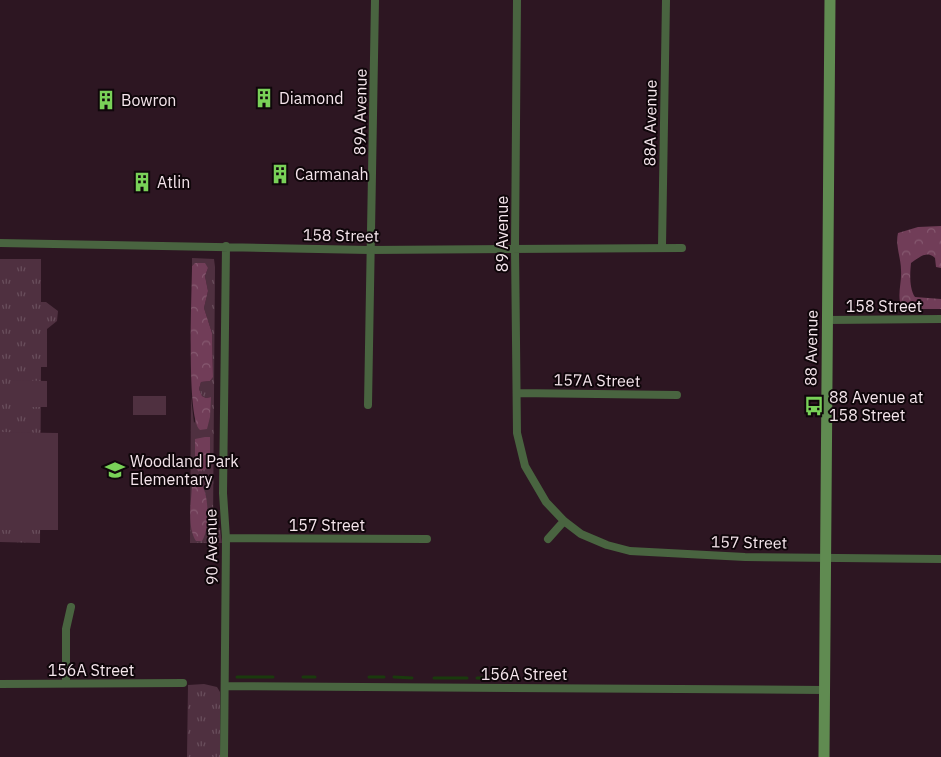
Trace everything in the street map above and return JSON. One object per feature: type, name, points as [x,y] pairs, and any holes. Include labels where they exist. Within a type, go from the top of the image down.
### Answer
[{"type":"main road","name":"88 Avenue","points":[[824,757],[830,0]]},
{"type":"street","name":"89A Avenue","points":[[368,405],[375,0]]},
{"type":"street","name":"89 Avenue","points":[[517,0],[515,248],[517,393],[518,444],[525,466]]},
{"type":"street","name":"88A Avenue","points":[[662,246],[666,0]]},
{"type":"street","name":"158 Street","points":[[0,243],[370,250],[662,246],[682,248]]},
{"type":"street","name":"90 Avenue","points":[[224,757],[226,538],[223,493],[226,246]]},
{"type":"street","name":"158 Street","points":[[827,320],[941,319]]},
{"type":"street","name":"157A Street","points":[[517,393],[677,395]]},
{"type":"street","name":"157 Street","points":[[525,466],[541,495],[564,521],[581,534],[600,543],[630,551],[746,557],[941,559]]},
{"type":"street","points":[[548,540],[564,521]]},
{"type":"street","name":"157 Street","points":[[226,538],[427,539]]},
{"type":"street","points":[[66,683],[66,629],[71,607]]},
{"type":"street","name":"156A Street","points":[[0,684],[183,683]]},
{"type":"street","name":"156A Street","points":[[225,686],[824,690]]},
{"type":"green space","points":[[941,226],[941,268],[936,267],[935,258],[926,255],[911,263],[910,276],[915,297],[941,299],[941,309],[906,309],[901,306],[900,302],[901,270],[897,242],[898,233],[918,227]]},
{"type":"green space","points":[[192,258],[214,259],[213,526],[220,528],[222,543],[190,543],[191,397],[194,423],[211,397],[206,398],[202,396],[199,389],[201,382],[210,381],[213,376],[212,333],[204,308],[208,291],[205,276],[208,268],[196,263],[192,266]],"holes":[[[194,483],[203,487],[207,507],[191,506]]]},
{"type":"green space","points":[[0,259],[41,259],[41,302],[46,302],[58,311],[57,321],[47,329],[47,367],[41,367],[40,543],[0,542]]},
{"type":"green space","points":[[195,263],[205,263],[208,268],[205,276],[208,291],[204,308],[212,333],[213,377],[210,381],[201,382],[199,389],[202,396],[206,398],[211,397],[210,417],[207,429],[200,430],[196,421],[191,380],[192,266]]},
{"type":"green space","points":[[11,380],[47,381],[47,407],[11,407]]},
{"type":"green space","points":[[133,396],[166,396],[166,415],[133,415]]},
{"type":"green space","points":[[0,432],[58,433],[58,530],[0,530]]},
{"type":"green space","points":[[210,437],[210,459],[207,469],[199,471],[195,468],[195,439]]},
{"type":"green space","points":[[198,481],[205,492],[208,510],[205,536],[202,541],[196,541],[191,529],[190,507],[192,487]]},
{"type":"green space","points":[[204,684],[217,687],[220,692],[220,757],[187,757],[188,685]]},
{"type":"waterway","points":[[237,677],[273,677]]},
{"type":"waterway","points":[[303,677],[315,677]]},
{"type":"waterway","points":[[369,677],[384,677]]},
{"type":"waterway","points":[[394,677],[412,678]]},
{"type":"waterway","points":[[434,678],[467,678]]},
{"type":"waterway","points":[[477,678],[492,678]]},
{"type":"place","name":"Diamond","points":[[264,98]]},
{"type":"place","name":"Bowron","points":[[106,100]]},
{"type":"place","name":"Carmanah","points":[[280,174]]},
{"type":"place","name":"Atlin","points":[[142,182]]},
{"type":"place","name":"88 Avenue at 158 Street","points":[[814,406]]},
{"type":"place","name":"Woodland Park Elementary","points":[[115,470]]}]
